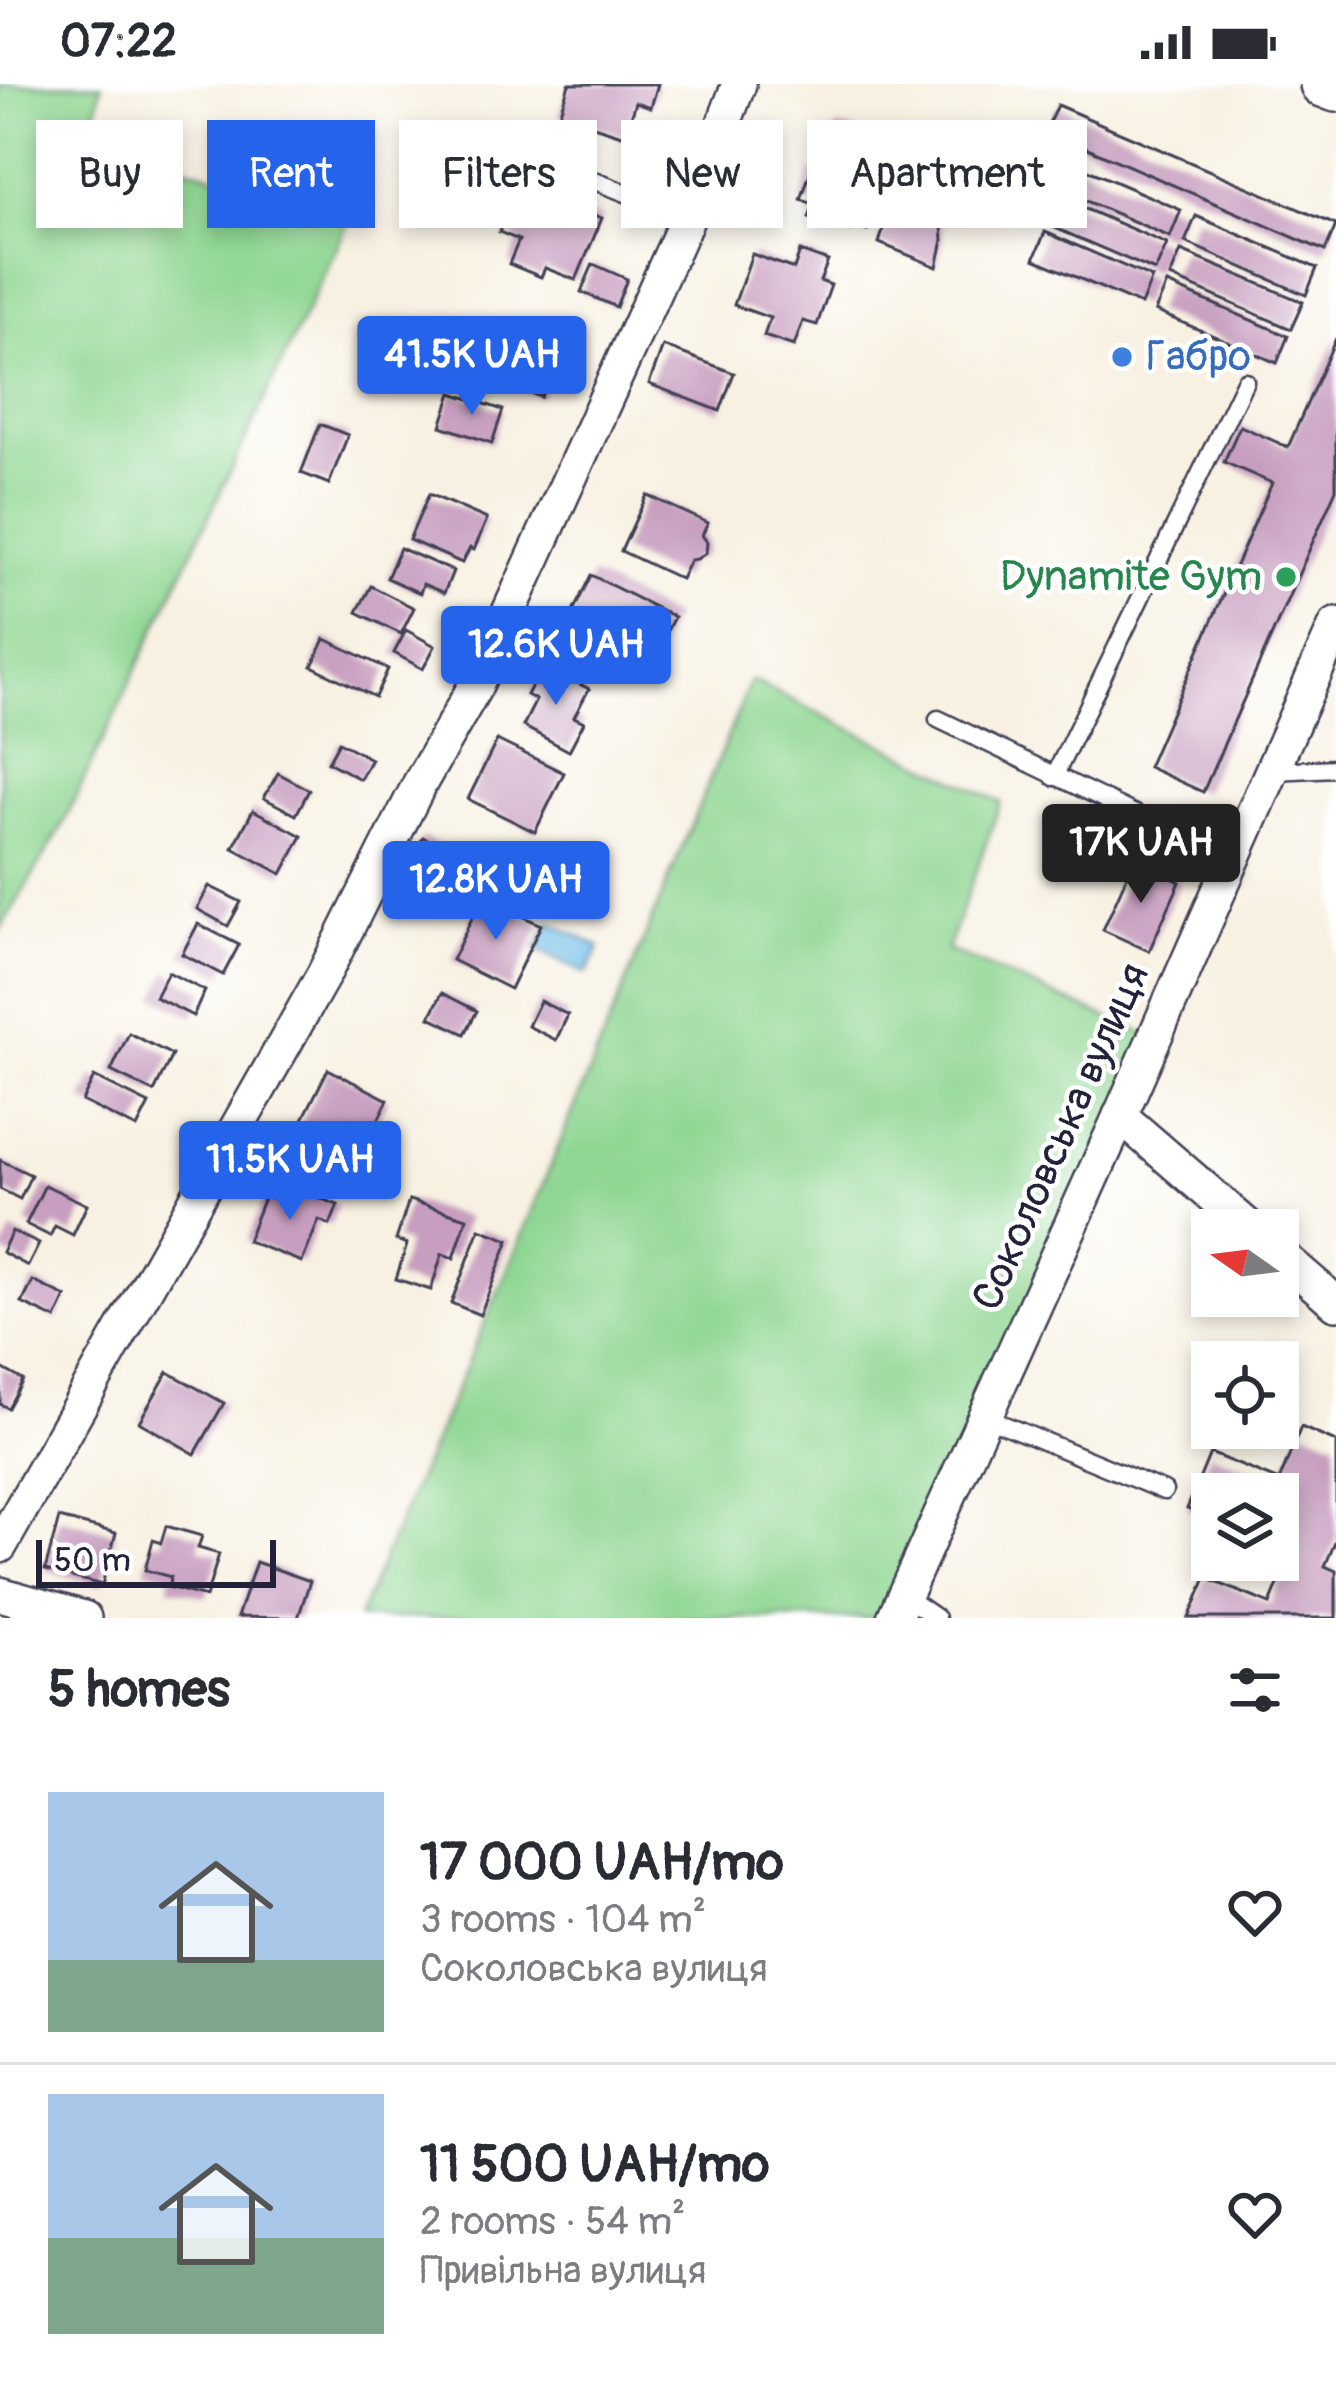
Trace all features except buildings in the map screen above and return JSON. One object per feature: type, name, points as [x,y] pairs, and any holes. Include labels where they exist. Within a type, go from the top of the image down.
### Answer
[{"type":"street","points":[[725,120],[739,84]]},
{"type":"street","points":[[1323,84],[1336,89]]},
{"type":"street","points":[[0,1546],[324,974],[420,783],[476,686],[683,228]]},
{"type":"street","name":"Соколовська вулиця","points":[[899,1607],[1336,625]]},
{"type":"street","points":[[1120,1116],[1228,1209]]},
{"type":"street","points":[[1299,1271],[1336,1303]]},
{"type":"street","points":[[0,1594],[84,1618]]},
{"type":"lane","points":[[1054,776],[1245,381]]},
{"type":"lane","points":[[938,719],[1232,861]]},
{"type":"lane","points":[[1271,771],[1336,768]]},
{"type":"lane","points":[[985,1417],[1164,1491]]},
{"type":"lane","points":[[899,1607],[936,1618]]},
{"type":"green space","points":[[0,84],[102,84],[95,120],[36,120],[36,228],[183,228],[183,166],[207,173],[207,228],[346,228],[60,830],[0,930]]},
{"type":"green space","points":[[751,680],[1001,802],[947,950],[1155,1038],[904,1596],[936,1618],[358,1618],[517,1247]]},
{"type":"water","points":[[550,922],[600,947],[586,974],[536,949]]},
{"type":"place","name":"Габро","points":[[1122,357]]},
{"type":"place","name":"Dynamite Gym","points":[[1286,577]]}]
